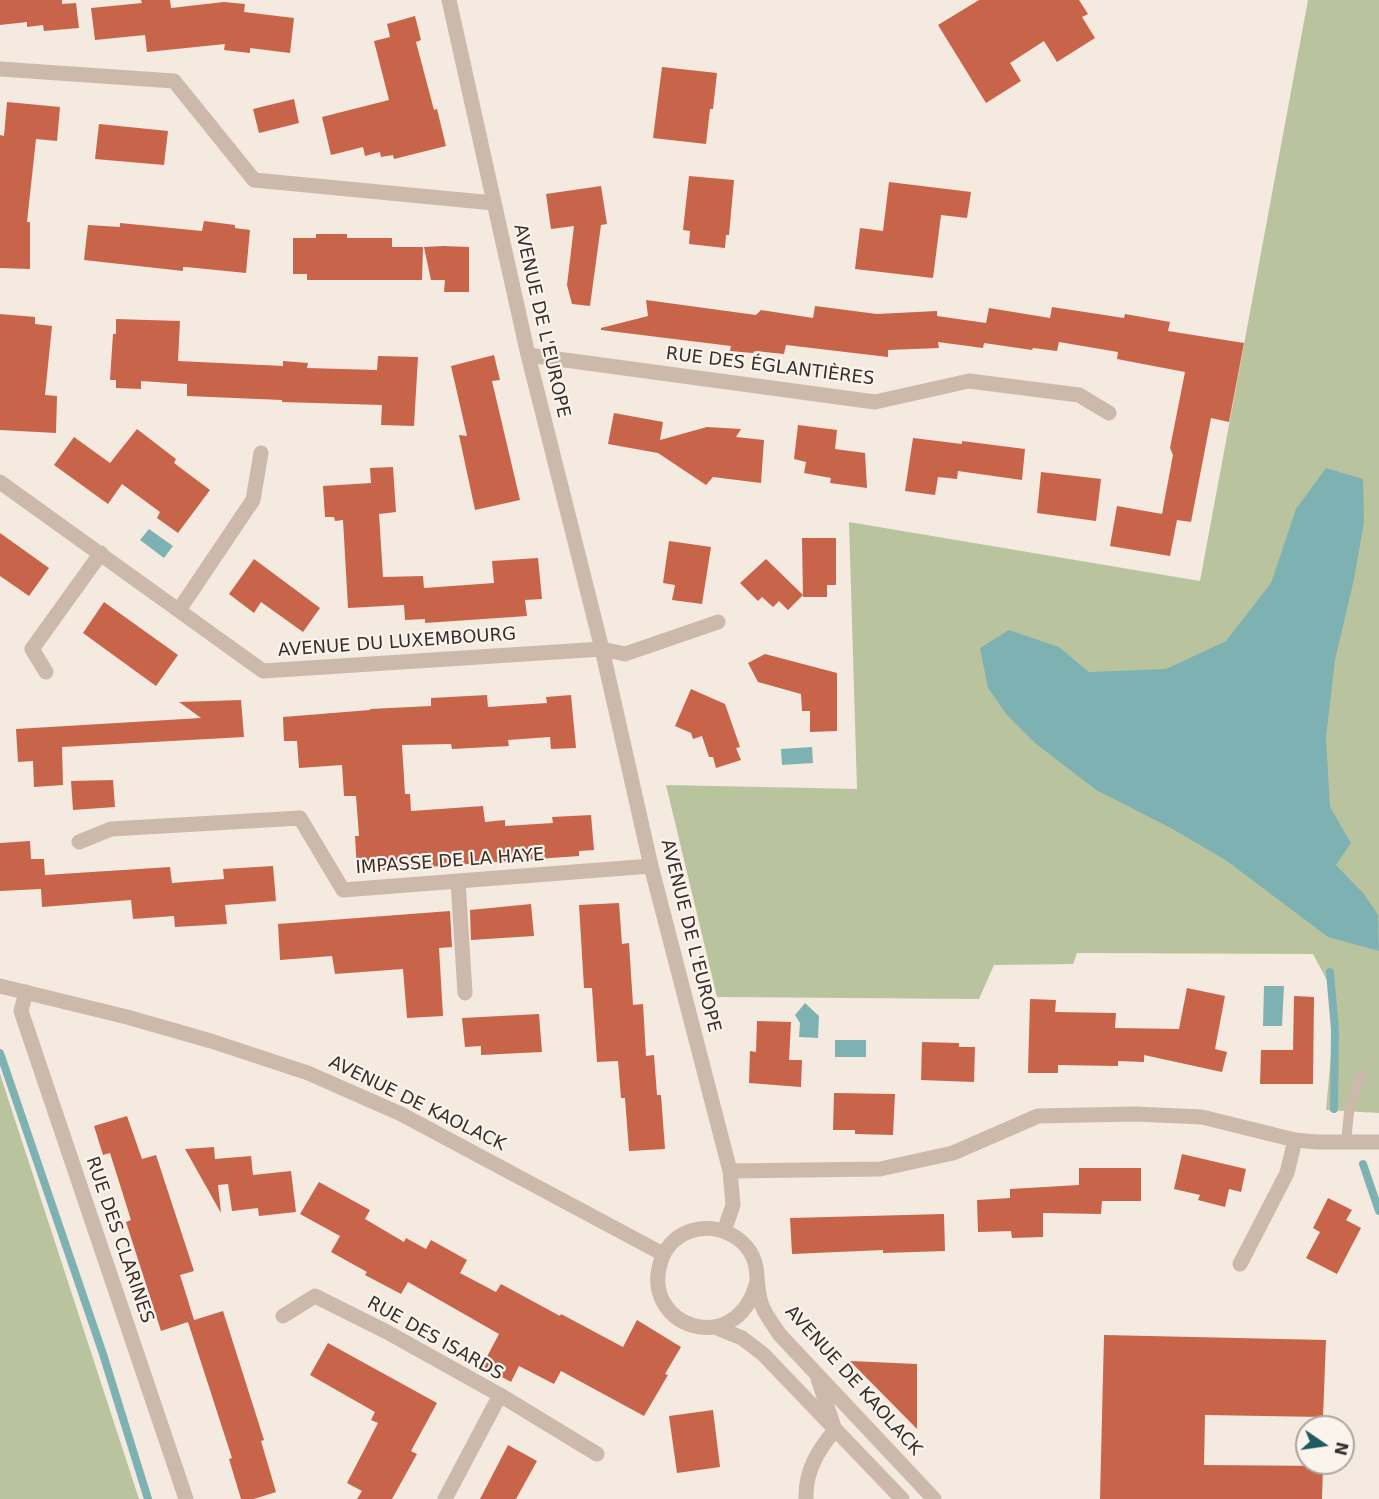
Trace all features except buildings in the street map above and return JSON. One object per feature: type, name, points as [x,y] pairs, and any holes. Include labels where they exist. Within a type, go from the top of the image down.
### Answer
[{"type":"street","name":"AVENUE DE L'EUROPE","points":[[449,0],[528,355],[602,649],[651,866],[730,1171],[733,1205],[724,1231]]},
{"type":"street","points":[[0,69],[174,81],[254,180],[494,203]]},
{"type":"street","name":"RUE DES ÉGLANTIÈRES","points":[[528,355],[875,402],[969,381],[1079,394],[1109,413]]},
{"type":"street","points":[[179,609],[253,500],[261,453]]},
{"type":"street","name":"AVENUE DU LUXEMBOURG","points":[[0,482],[263,671],[602,649]]},
{"type":"street","points":[[46,672],[32,649],[101,553]]},
{"type":"street","points":[[602,649],[625,654],[718,622]]},
{"type":"street","name":"IMPASSE DE LA HAYE","points":[[79,842],[111,830],[300,818],[343,890],[651,866]]},
{"type":"street","points":[[458,881],[465,993]]},
{"type":"street","name":"AVENUE DE KAOLACK","points":[[0,986],[127,1017],[211,1041],[308,1073],[401,1114],[663,1254]]},
{"type":"street","name":"RUE DES CLARINES","points":[[26,992],[21,1011],[186,1499]]},
{"type":"street","points":[[730,1171],[880,1169],[953,1153],[1038,1116],[1135,1113],[1202,1117],[1295,1140],[1379,1142]]},
{"type":"street","points":[[1240,1264],[1287,1173],[1295,1140]]},
{"type":"street","points":[[724,1231],[710,1228],[696,1229],[683,1234],[671,1243],[663,1254],[658,1269],[657,1285],[662,1300],[671,1313],[684,1323],[699,1327],[715,1327],[730,1322],[743,1312],[753,1298],[757,1282]]},
{"type":"street","name":"AVENUE DE KAOLACK","points":[[724,1231],[738,1239],[749,1251],[755,1266],[762,1307],[780,1335],[934,1499]]},
{"type":"street","name":"RUE DES ISARDS","points":[[283,1316],[315,1296],[387,1332],[500,1395],[445,1499]]},
{"type":"street","points":[[715,1327],[742,1338],[763,1354],[902,1499]]},
{"type":"street","points":[[816,1374],[835,1430]]},
{"type":"street","points":[[500,1395],[597,1454]]},
{"type":"street","points":[[806,1499],[806,1484],[815,1456],[835,1430]]},
{"type":"lane","points":[[1346,1142],[1348,1112],[1361,1074]]},
{"type":"green space","points":[[1308,0],[1379,0],[1379,1113],[1326,1110],[1332,1045],[1329,984],[1313,954],[1077,953],[1073,964],[994,965],[979,999],[717,997],[666,785],[857,789],[849,522],[1200,581]]},
{"type":"green space","points":[[0,1074],[139,1499],[0,1499]]},
{"type":"water","points":[[1326,468],[1363,479],[1364,522],[1354,579],[1335,660],[1326,738],[1330,807],[1351,843],[1336,865],[1364,894],[1378,915],[1379,951],[1328,937],[1227,861],[1169,827],[1096,790],[1035,743],[1007,715],[988,688],[980,648],[1009,630],[1059,647],[1089,672],[1166,669],[1226,641],[1271,583],[1296,509]]},
{"type":"water","points":[[149,529],[173,546],[164,558],[140,540]]},
{"type":"water","points":[[812,747],[813,763],[782,765],[781,749]]},
{"type":"water","points":[[1264,986],[1284,986],[1282,1026],[1263,1026]]},
{"type":"water","points":[[805,1003],[819,1016],[818,1038],[799,1037],[800,1023],[795,1015]]},
{"type":"water","points":[[835,1040],[866,1040],[866,1057],[835,1057]]},
{"type":"waterway","points":[[1330,972],[1335,1030],[1334,1109]]},
{"type":"waterway","points":[[0,1053],[103,1354],[148,1499]]},
{"type":"waterway","points":[[1363,1164],[1379,1211]]}]
